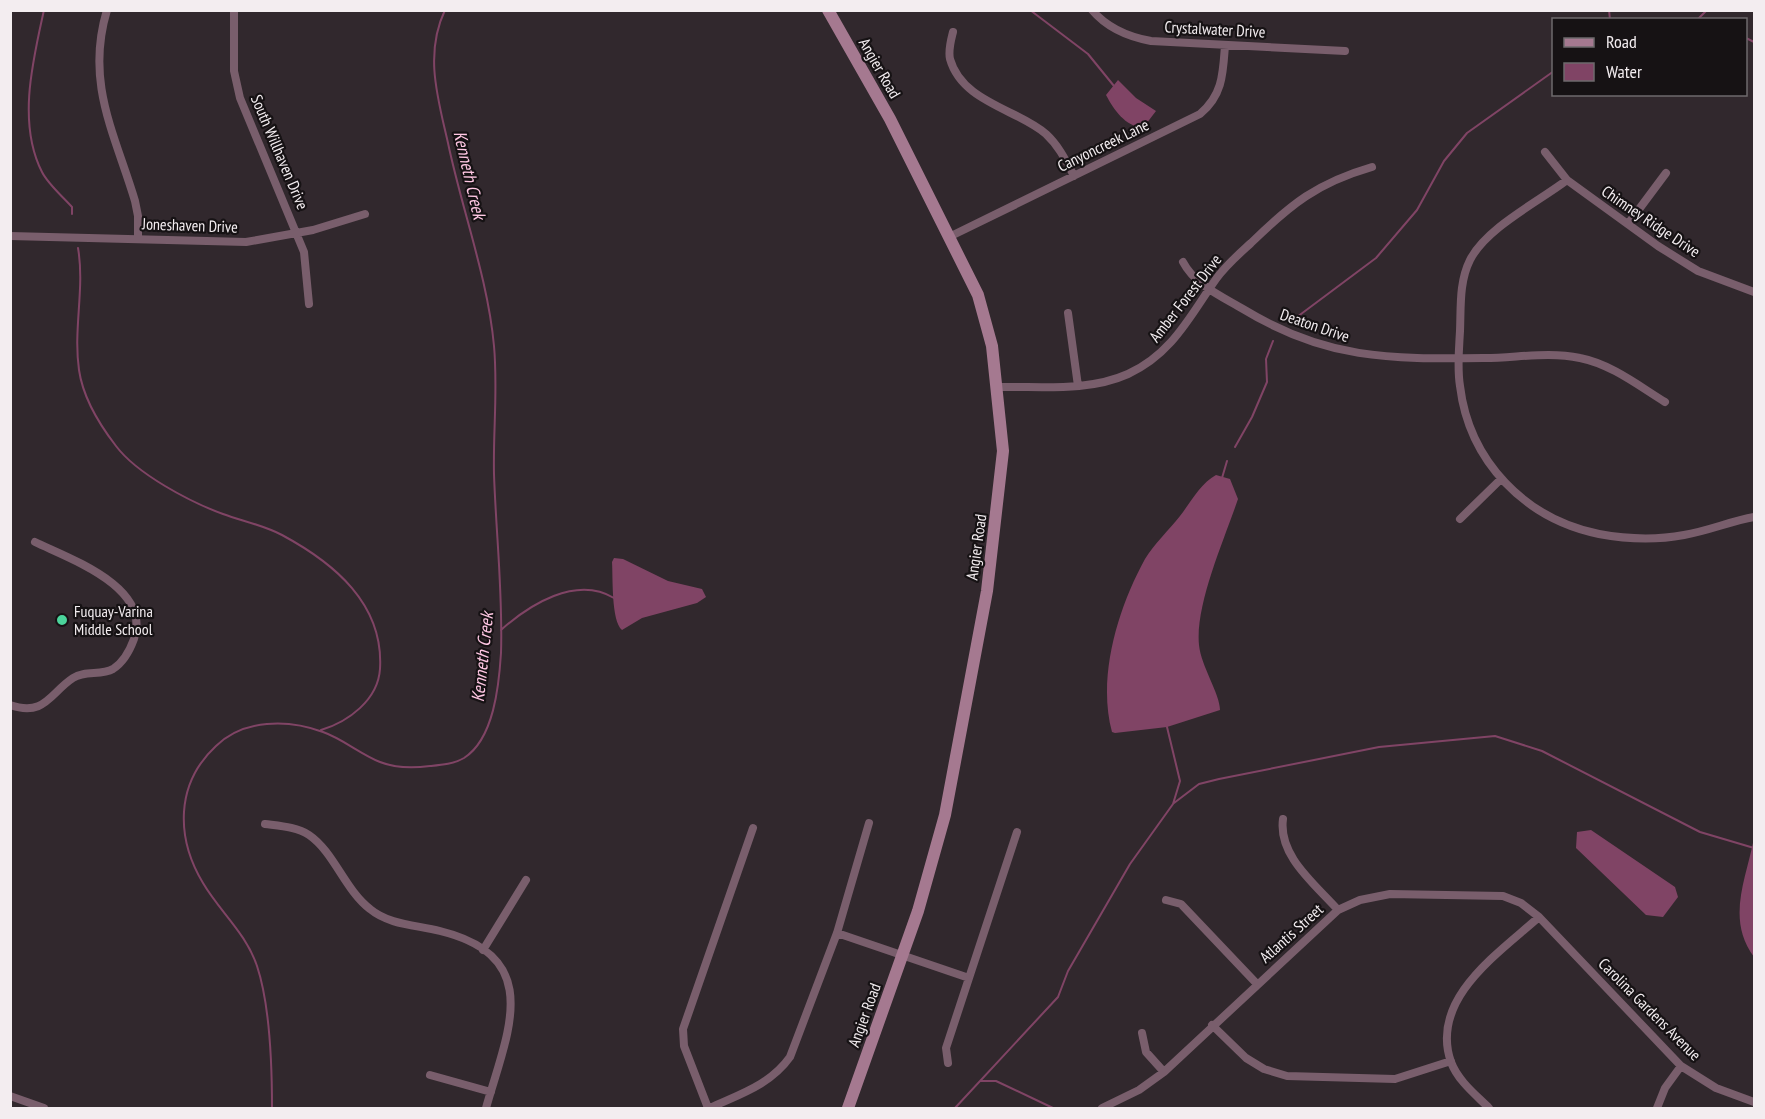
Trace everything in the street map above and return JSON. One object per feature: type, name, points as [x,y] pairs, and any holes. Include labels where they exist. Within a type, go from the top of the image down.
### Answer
[{"type":"street","points":[[107,10],[99,45],[100,88],[103,107],[135,201],[138,216],[138,239]]},
{"type":"street","name":"South Willhaven Drive","points":[[234,10],[234,71],[240,98],[304,252],[309,304]]},
{"type":"street","name":"Angier Road","points":[[828,10],[890,119],[951,236],[984,312],[998,387],[1002,471],[987,591],[945,815],[903,956],[848,1108]]},
{"type":"street","name":"Crystalwater Drive","points":[[1092,10],[1116,30],[1135,38],[1345,51]]},
{"type":"street","points":[[952,32],[950,59],[962,80],[988,101],[1047,135],[1063,155],[1074,176]]},
{"type":"street","name":"Canyoncreek Lane","points":[[951,236],[1193,118],[1208,107],[1222,82],[1225,45]]},
{"type":"street","name":"Chimney Ridge Drive","points":[[1545,152],[1567,180],[1698,271],[1755,292]]},
{"type":"street","name":"Amber Forest Drive","points":[[998,387],[1078,386],[1117,378],[1147,364],[1182,331],[1227,266],[1297,200],[1350,173],[1372,167]]},
{"type":"street","points":[[1628,224],[1666,173]]},
{"type":"street","points":[[1567,180],[1485,240],[1471,259],[1464,276],[1461,295],[1459,384],[1466,416],[1481,451],[1501,479],[1527,503],[1550,518],[1583,530],[1612,536],[1670,537],[1755,517]]},
{"type":"street","name":"Joneshaven Drive","points":[[10,236],[246,242],[297,233],[365,214]]},
{"type":"street","name":"Deaton Drive","points":[[1183,262],[1188,273],[1209,289],[1278,329],[1352,354],[1459,358],[1545,355],[1580,358],[1614,370],[1665,402]]},
{"type":"street","points":[[1068,313],[1078,386]]},
{"type":"street","points":[[1460,519],[1501,479]]},
{"type":"street","points":[[10,705],[28,709],[38,707],[51,700],[74,677],[106,672],[115,668],[129,651],[137,631],[136,614],[124,593],[99,573],[35,542]]},
{"type":"street","points":[[1283,819],[1282,837],[1285,845],[1298,865],[1338,910]]},
{"type":"street","points":[[753,828],[683,1029],[684,1046],[709,1108],[765,1082],[779,1072],[790,1057],[837,933],[869,823]]},
{"type":"street","points":[[265,824],[285,826],[312,837],[350,888],[372,911],[396,922],[455,935],[483,950],[503,970],[508,978],[512,999],[511,1016],[486,1108]]},
{"type":"street","points":[[948,1063],[946,1048],[1017,831]]},
{"type":"street","points":[[483,950],[526,880]]},
{"type":"street","name":"Atlantis Street","points":[[1102,1108],[1139,1090],[1164,1071],[1338,910],[1360,900],[1390,894],[1503,896],[1521,903],[1539,917]]},
{"type":"street","points":[[1166,900],[1181,904],[1257,984]]},
{"type":"street","points":[[1490,1108],[1462,1081],[1451,1061],[1448,1029],[1462,989],[1539,917]]},
{"type":"street","name":"Carolina Gardens Avenue","points":[[1539,917],[1681,1066],[1716,1088],[1755,1102]]},
{"type":"street","points":[[837,933],[969,978]]},
{"type":"street","points":[[1212,1025],[1246,1058],[1264,1069],[1287,1076],[1395,1079],[1451,1061]]},
{"type":"street","points":[[1142,1033],[1146,1052],[1164,1071]]},
{"type":"street","points":[[1657,1108],[1665,1088],[1681,1066]]},
{"type":"street","points":[[430,1076],[491,1092]]},
{"type":"street","points":[[10,1096],[44,1108]]},
{"type":"water","points":[[1118,80],[1136,98],[1156,111],[1143,128],[1125,121],[1116,112],[1106,95]]},
{"type":"water","points":[[1216,475],[1230,479],[1238,499],[1206,591],[1199,629],[1200,653],[1217,696],[1220,710],[1167,727],[1112,732],[1107,689],[1109,666],[1126,599],[1149,553],[1201,488]]},
{"type":"water","points":[[614,558],[623,559],[668,581],[702,589],[706,597],[697,603],[642,618],[622,630],[618,625],[614,608],[612,562]]},
{"type":"water","points":[[1591,830],[1675,887],[1678,897],[1663,917],[1646,915],[1576,848],[1577,832]]},
{"type":"water","points":[[1754,838],[1754,957],[1741,928],[1740,899]]},
{"type":"waterway","points":[[44,10],[29,91],[30,133],[34,153],[42,172],[72,207],[72,214]]},
{"type":"waterway","name":"Kenneth Creek","points":[[272,1108],[271,1055],[267,1017],[257,966],[240,933],[203,883],[188,848],[184,830],[184,812],[193,777],[203,761],[227,737],[253,726],[267,724],[295,725],[323,732],[373,759],[392,765],[418,767],[452,763],[464,758],[482,738],[496,695],[501,631],[494,474],[496,378],[494,346],[486,295],[437,93],[435,43],[445,10]]},
{"type":"waterway","points":[[1030,10],[1088,54],[1114,86]]},
{"type":"waterway","points":[[1609,10],[1610,18]]},
{"type":"waterway","points":[[1699,18],[1707,10]]},
{"type":"waterway","points":[[1747,38],[1754,42]]},
{"type":"waterway","points":[[1297,317],[1376,258],[1417,210],[1444,161],[1467,133],[1552,72]]},
{"type":"waterway","points":[[78,248],[80,263],[77,339],[79,370],[84,391],[93,410],[116,446],[150,477],[180,495],[223,514],[275,532],[301,546],[337,573],[364,605],[374,625],[379,646],[378,680],[368,700],[360,708],[341,721],[321,730]]},
{"type":"waterway","points":[[1235,447],[1252,417],[1267,382],[1266,359],[1273,341]]},
{"type":"waterway","points":[[1222,478],[1227,461]]},
{"type":"waterway","points":[[501,630],[525,611],[569,591],[599,592],[614,598]]},
{"type":"waterway","points":[[955,1108],[1058,997],[1068,971],[1130,864],[1173,804],[1180,781],[1167,727]]},
{"type":"waterway","points":[[1174,803],[1199,784],[1219,779],[1379,747],[1495,736],[1542,751],[1700,832],[1754,848]]},
{"type":"waterway","points":[[980,1081],[996,1081],[1053,1108]]},
{"type":"place","name":"Fuquay-Varina Middle School","points":[[62,620]]}]
